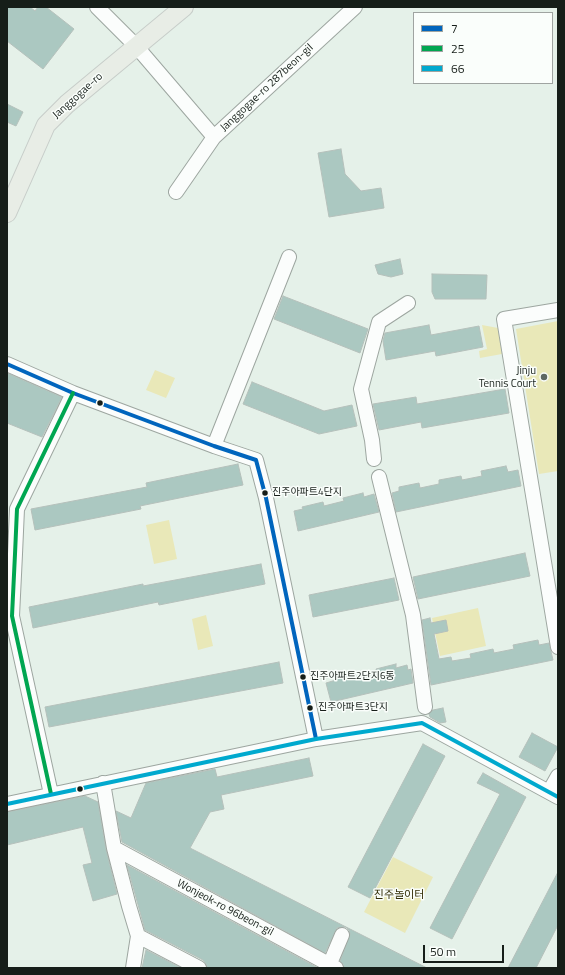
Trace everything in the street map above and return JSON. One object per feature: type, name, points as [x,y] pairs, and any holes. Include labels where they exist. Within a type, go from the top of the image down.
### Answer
[{"type":"main road","name":"Janggogae-ro","points":[[7,213],[46,125],[66,104],[184,7]]},
{"type":"street","name":"Janggogae-ro 287beon-gil","points":[[97,7],[136,46],[214,137],[354,8]]},
{"type":"street","points":[[176,192],[214,137]]},
{"type":"street","points":[[214,446],[289,257]]},
{"type":"street","points":[[374,459],[372,440],[361,389],[379,322],[408,303]]},
{"type":"street","points":[[558,310],[504,319],[558,647]]},
{"type":"street","points":[[7,364],[73,393],[214,446],[256,460],[266,498],[316,739]]},
{"type":"street","points":[[51,794],[12,616],[17,509],[73,393]]},
{"type":"street","points":[[379,477],[413,615],[425,707]]},
{"type":"street","points":[[7,804],[316,739],[422,723],[554,794],[558,776]]},
{"type":"street","points":[[102,783],[114,848],[138,936],[133,968]]},
{"type":"street","name":"Wonjeok-ro 96beon-gil","points":[[114,848],[331,967]]},
{"type":"street","points":[[331,967],[342,935]]},
{"type":"street","points":[[138,936],[198,968]]},
{"type":"green space","points":[[558,321],[558,471],[539,474],[516,329]]},
{"type":"green space","points":[[482,325],[498,328],[502,354],[480,358],[479,351],[487,349]]},
{"type":"green space","points":[[155,370],[175,378],[166,398],[146,390]]},
{"type":"green space","points":[[169,520],[177,559],[154,564],[146,525]]},
{"type":"green space","points":[[478,608],[486,646],[440,656],[432,618]]},
{"type":"green space","points":[[206,615],[213,646],[198,650],[192,619]]},
{"type":"green space","name":"진주놀이터","points":[[393,857],[433,877],[405,933],[364,912]]},
{"type":"building","points":[[7,7],[30,7],[35,11],[38,7],[46,7],[74,29],[43,69],[7,41]]},
{"type":"building","points":[[7,104],[23,112],[16,126],[7,122]]},
{"type":"building","points":[[341,149],[345,174],[361,191],[381,188],[384,208],[329,217],[318,153]]},
{"type":"building","points":[[400,259],[403,274],[391,277],[378,274],[375,265]]},
{"type":"building","points":[[432,274],[487,275],[486,299],[435,299],[432,292]]},
{"type":"building","points":[[283,296],[368,329],[360,353],[274,319]]},
{"type":"building","points":[[429,325],[431,335],[479,326],[483,347],[436,356],[435,351],[386,360],[383,341],[385,333]]},
{"type":"building","points":[[7,373],[62,397],[42,437],[7,423]]},
{"type":"building","points":[[252,382],[324,411],[352,405],[357,426],[319,434],[243,404]]},
{"type":"building","points":[[505,389],[509,413],[422,428],[421,422],[379,430],[373,404],[416,397],[417,404]]},
{"type":"building","points":[[238,464],[243,485],[140,506],[141,509],[35,530],[31,509],[147,487],[146,483]]},
{"type":"building","points":[[506,466],[508,472],[518,470],[521,486],[396,512],[392,493],[399,491],[399,487],[419,483],[420,488],[439,484],[439,480],[461,476],[462,480],[482,476],[481,471]]},
{"type":"building","points":[[363,493],[364,497],[374,494],[379,512],[298,531],[294,511],[303,509],[302,507],[323,502],[324,506],[344,501],[343,498]]},
{"type":"building","points":[[525,553],[530,576],[418,599],[413,577]]},
{"type":"building","points":[[261,564],[265,584],[159,605],[158,602],[33,628],[29,607],[143,584],[143,586]]},
{"type":"building","points":[[394,578],[399,600],[313,617],[309,595]]},
{"type":"building","points":[[430,618],[431,623],[446,620],[448,631],[434,634],[439,659],[451,657],[452,661],[471,658],[470,654],[493,649],[494,653],[514,649],[513,645],[538,640],[539,645],[549,643],[553,660],[431,685],[422,620]]},
{"type":"building","points":[[279,662],[283,683],[49,727],[45,707]]},
{"type":"building","points":[[396,664],[396,668],[407,665],[408,670],[411,669],[413,683],[331,702],[326,683],[336,680],[335,678],[355,673],[356,677],[377,672],[376,669]]},
{"type":"building","points":[[443,708],[446,722],[440,723],[430,717],[429,714],[433,710]]},
{"type":"building","points":[[532,733],[558,747],[545,771],[519,757]]},
{"type":"building","points":[[423,744],[445,756],[370,898],[348,887]]},
{"type":"building","points":[[309,758],[313,776],[221,795],[224,809],[210,812],[190,848],[427,968],[344,968],[340,961],[350,934],[346,927],[337,928],[325,953],[122,842],[116,811],[131,818],[146,783],[215,769],[217,777]]},
{"type":"building","points":[[483,773],[526,797],[452,939],[430,928],[500,794],[477,783]]},
{"type":"building","points":[[85,796],[98,802],[106,849],[117,894],[93,901],[83,865],[92,863],[83,827],[7,845],[7,812]]},
{"type":"building","points":[[127,865],[318,968],[207,968],[203,960],[145,930]]},
{"type":"building","points":[[558,872],[558,925],[536,968],[508,968]]},
{"type":"building","points":[[146,950],[148,951],[181,968],[142,968]]},
{"type":"transit line","name":"7","points":[[7,364],[73,393],[214,446],[256,460],[266,498],[316,739]]},
{"type":"transit line","name":"25","points":[[51,794],[12,616],[17,509],[73,393]]},
{"type":"transit line","name":"66","points":[[7,804],[316,739],[422,723],[558,797]]},
{"type":"place","name":"Jinju Tennis Court","points":[[544,377]]},
{"type":"place","name":"진주아파트4단지","points":[[265,493]]},
{"type":"place","name":"진주아파트2단지6동","points":[[303,677]]},
{"type":"place","name":"진주아파트3단지","points":[[310,708]]}]
